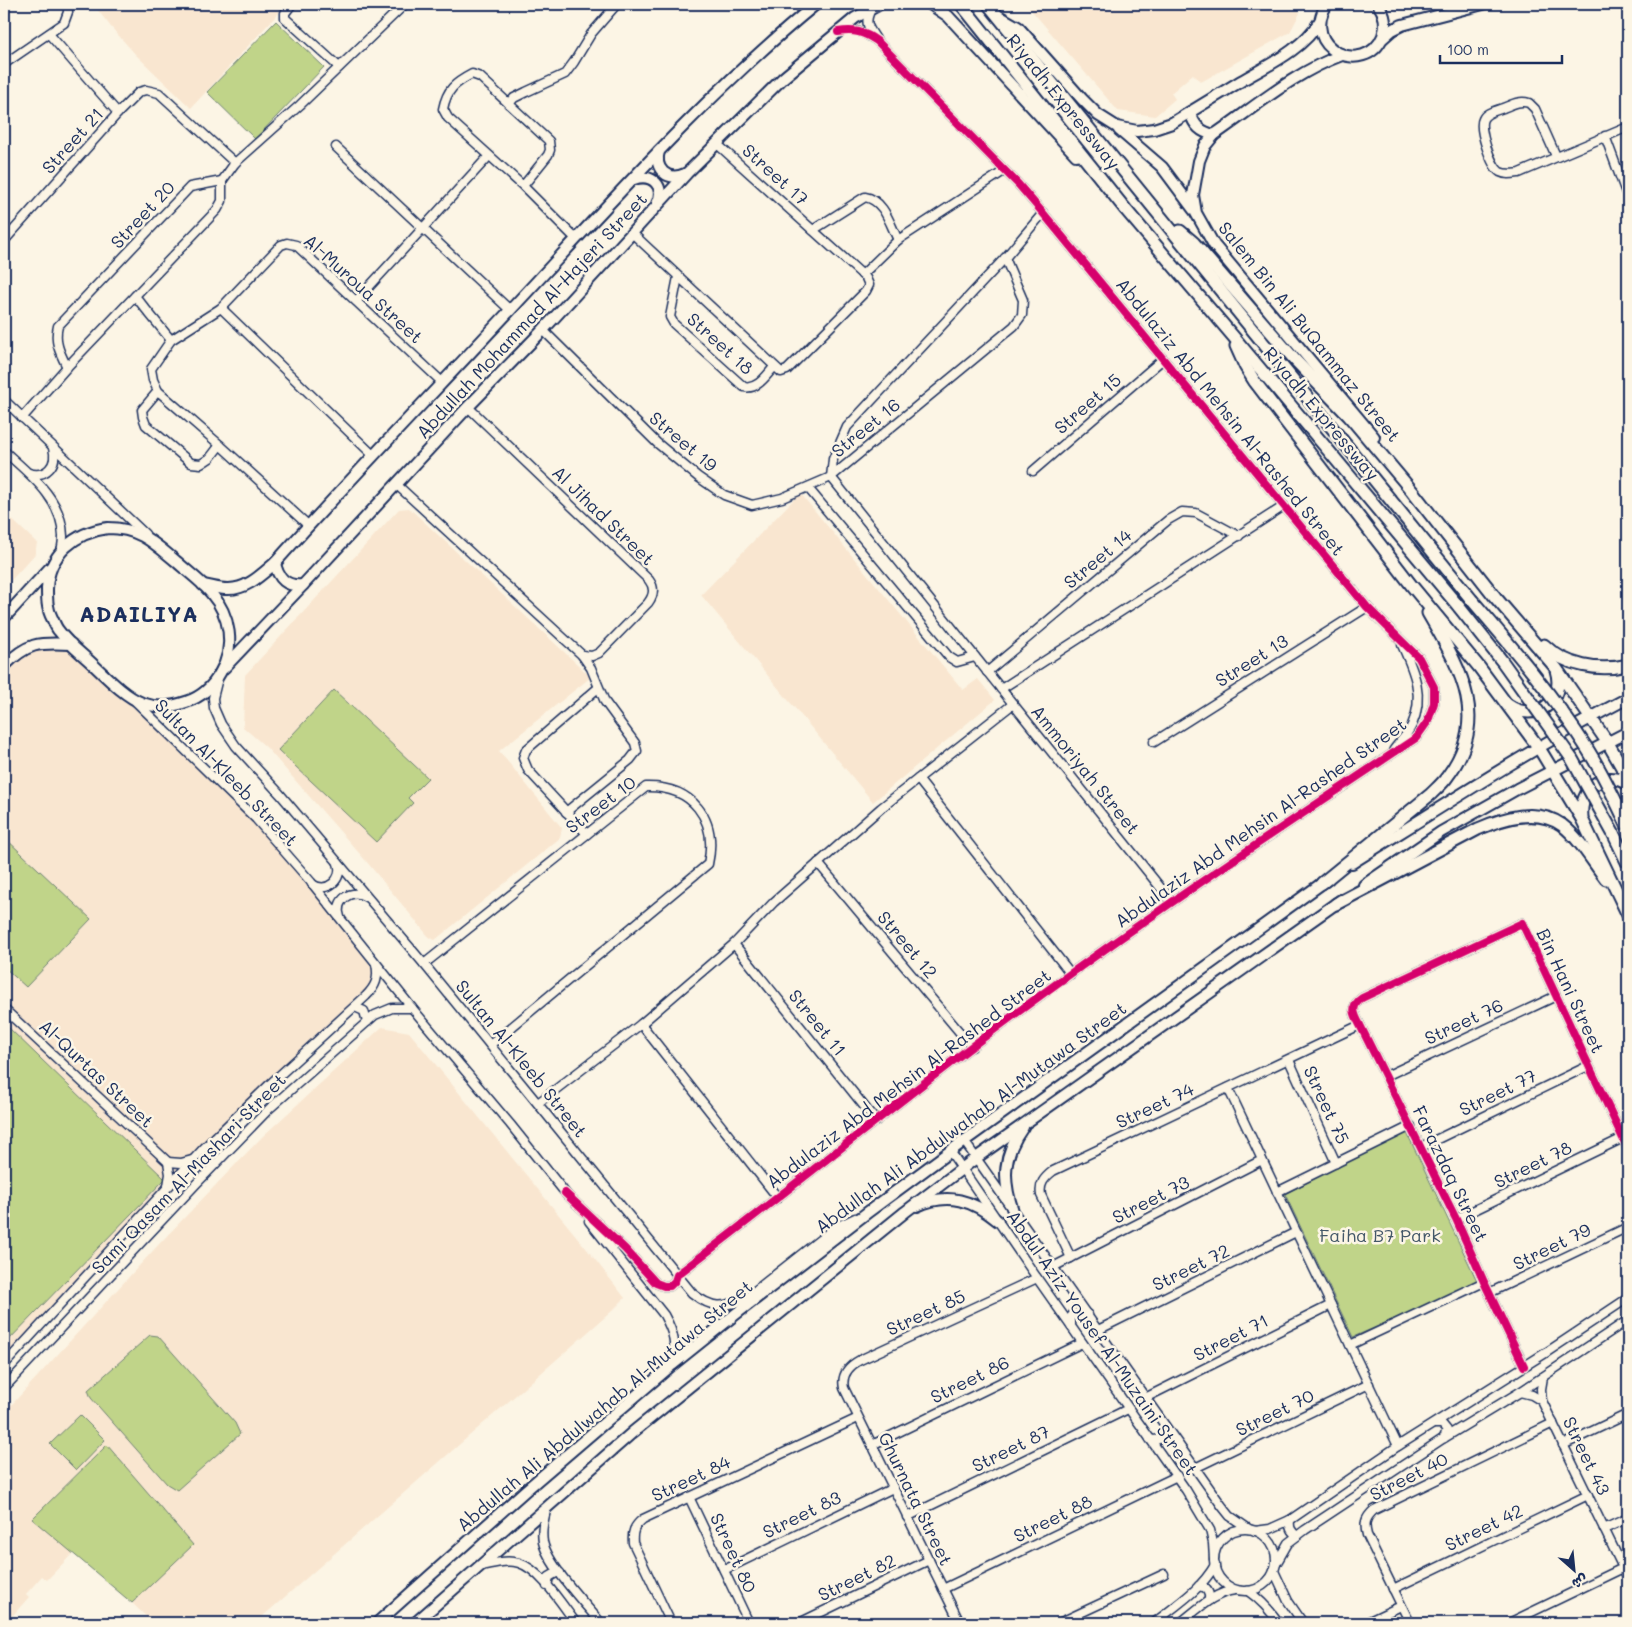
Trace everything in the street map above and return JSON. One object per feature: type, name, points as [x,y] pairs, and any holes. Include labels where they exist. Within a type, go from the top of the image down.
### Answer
[{"type":"highway","name":"Riyadh Expressway","points":[[961,4],[1126,210],[1502,661],[1572,759],[1628,864]]},
{"type":"highway","name":"Riyadh Expressway","points":[[988,4],[1471,599],[1517,653],[1587,749],[1617,802],[1628,827]]},
{"type":"highway","points":[[1164,220],[1182,232],[1194,244],[1295,360],[1349,416],[1412,491],[1496,598],[1556,668],[1591,717],[1628,778]]},
{"type":"highway","points":[[1232,335],[1245,366],[1255,382],[1412,586],[1479,667],[1539,748],[1582,819],[1628,915]]},
{"type":"highway","points":[[1322,883],[1431,794],[1447,777],[1458,760],[1466,741],[1469,717],[1468,695],[1461,674],[1412,586]]},
{"type":"highway","points":[[1496,598],[1552,653],[1569,662],[1586,667],[1628,665]]},
{"type":"highway","points":[[1507,704],[1515,710],[1524,712],[1533,712],[1550,704],[1556,696],[1558,687],[1556,668]]},
{"type":"highway","points":[[1582,819],[1581,807],[1584,795],[1592,786],[1602,780],[1614,779],[1628,784]]},
{"type":"highway","points":[[1336,904],[1478,828],[1499,820],[1519,816],[1543,817],[1562,825],[1577,840],[1620,897]]},
{"type":"main road","points":[[930,4],[948,16],[1126,210]]},
{"type":"main road","points":[[1378,4],[1385,21],[1382,38]]},
{"type":"main road","points":[[1323,6],[1320,21],[1325,42],[1335,52],[1354,57],[1364,55],[1372,50],[1382,38],[1402,25],[1483,4]]},
{"type":"main road","name":"Abdullah Mohammad Al-Hajeri Street","points":[[203,585],[228,590],[246,585],[275,563],[373,455],[660,151],[758,53],[813,5]]},
{"type":"main road","name":"Abdullah Mohammad Al-Hajeri Street","points":[[224,668],[304,585],[468,407],[543,330],[686,173],[783,78],[855,18],[876,5]]},
{"type":"main road","points":[[998,15],[1018,27],[1082,100],[1098,115],[1162,167],[1196,213]]},
{"type":"main road","points":[[1116,128],[1136,132],[1172,123],[1281,59],[1303,42],[1320,21]]},
{"type":"main road","name":"Salem Bin Ali BuQammaz Street","points":[[1342,55],[1302,74],[1214,135],[1205,146],[1199,161],[1193,195],[1196,213],[1214,245],[1372,434],[1412,491]]},
{"type":"main road","points":[[1190,112],[1192,121],[1198,128],[1205,133],[1214,135]]},
{"type":"main road","points":[[660,151],[657,158],[658,165],[662,171],[669,176],[678,177],[686,173]]},
{"type":"main road","points":[[634,179],[641,176],[654,180],[660,192],[660,199],[657,205]]},
{"type":"main road","points":[[4,618],[52,566],[61,552],[78,537],[98,529],[119,528],[130,530],[150,539],[203,585],[218,604],[228,624],[229,646],[224,668],[218,678],[201,695],[179,705],[155,706],[132,699],[59,632],[51,616],[47,600],[47,582],[52,566]]},
{"type":"main road","points":[[275,563],[276,572],[287,584],[295,586],[304,585]]},
{"type":"main road","points":[[4,666],[17,653],[34,644],[71,644]]},
{"type":"main road","name":"Abdullah Ali Abdulwahab Al-Mutawa Street","points":[[378,1622],[526,1490],[672,1365],[868,1212],[950,1151],[1322,883],[1497,773],[1591,717],[1628,698]]},
{"type":"main road","name":"Abdullah Ali Abdulwahab Al-Mutawa Street","points":[[415,1623],[641,1426],[962,1168],[1441,832],[1628,732]]},
{"type":"main road","points":[[1013,1211],[1006,1186],[1007,1160],[1013,1143],[1023,1128],[1035,1116]]},
{"type":"main road","points":[[905,1212],[937,1200],[954,1199],[978,1206],[998,1221]]},
{"type":"street","points":[[4,64],[64,23],[68,12],[68,4]]},
{"type":"street","points":[[292,4],[285,13],[285,18],[339,67]]},
{"type":"street","points":[[22,418],[67,367],[217,210],[222,201],[222,181],[235,163],[261,142],[405,4]]},
{"type":"street","points":[[508,104],[514,98],[565,74],[591,34],[617,4]]},
{"type":"street","name":"Abdulaziz Abd Mehsin Al-Rashed Street","points":[[565,1193],[625,1249],[656,1283],[670,1286],[677,1275],[972,1047],[1071,974],[1239,855],[1416,738],[1428,721],[1434,703],[1434,687],[1419,658],[1367,607],[1043,213],[877,41],[867,23],[867,18],[876,5]]},
{"type":"street","name":"Abdulaziz Abd Mehsin Al-Rashed Street","points":[[838,32],[848,30],[859,31],[877,41]]},
{"type":"street","name":"Street 21","points":[[4,241],[118,113],[49,34]]},
{"type":"street","points":[[523,186],[548,155],[550,150],[549,141],[480,78],[472,74],[459,80],[446,96],[443,109],[448,118],[523,186],[576,239]]},
{"type":"street","points":[[118,113],[139,92],[146,90],[159,93],[235,163]]},
{"type":"street","points":[[1556,156],[1535,109],[1529,103],[1518,102],[1486,114],[1482,120],[1481,131],[1494,166],[1501,172],[1512,174],[1628,127]]},
{"type":"street","points":[[1605,136],[1628,198]]},
{"type":"street","name":"Street 17","points":[[716,143],[862,275]]},
{"type":"street","points":[[336,147],[510,310]]},
{"type":"street","points":[[356,301],[490,156]]},
{"type":"street","points":[[774,367],[781,372],[786,370],[866,291],[869,285],[868,281],[862,275],[898,240],[1004,171]]},
{"type":"street","name":"Street 20","points":[[67,367],[58,350],[56,336],[58,326],[190,187],[222,181]]},
{"type":"street","name":"Street 17","points":[[813,230],[865,197],[872,198],[880,204],[898,240]]},
{"type":"street","name":"Street 16","points":[[831,476],[833,459],[847,428],[1005,258],[1043,213]]},
{"type":"street","name":"Street 18","points":[[632,233],[678,276],[774,367],[756,385],[750,388],[744,387],[674,324],[670,317],[678,276]]},
{"type":"street","name":"Al-Muroua Street","points":[[158,391],[151,369],[171,340],[221,308],[281,245],[287,243],[296,245],[442,382]]},
{"type":"street","name":"Street 16","points":[[831,476],[1014,326],[1022,314],[1023,300],[1005,258]]},
{"type":"street","points":[[134,296],[171,340]]},
{"type":"street","points":[[221,308],[373,455]]},
{"type":"street","name":"Street 19","points":[[543,330],[657,443],[698,477],[724,495],[752,506],[782,498],[808,488],[831,476]]},
{"type":"street","name":"Street 15","points":[[1033,471],[1163,359]]},
{"type":"street","points":[[220,445],[210,458],[201,464],[191,463],[146,425],[142,410],[158,391],[220,445],[309,526]]},
{"type":"street","points":[[4,400],[150,539]]},
{"type":"street","name":"Al Jihad Street","points":[[468,407],[649,580],[653,586],[653,596],[648,603],[599,653],[592,656],[582,654]]},
{"type":"street","points":[[29,473],[40,474],[50,469],[55,459],[53,448]]},
{"type":"street","points":[[4,450],[44,489],[58,512],[63,536],[61,552]]},
{"type":"street","name":"Ammoriyah Street","points":[[831,476],[1172,902]]},
{"type":"street","points":[[397,485],[582,654],[591,668],[605,702],[635,743],[637,751],[630,760],[566,812]]},
{"type":"street","points":[[808,488],[949,657],[957,662],[975,657]]},
{"type":"street","points":[[1001,689],[1284,506]]},
{"type":"street","name":"Street 14","points":[[987,672],[1161,526],[1182,512],[1196,513],[1239,536]]},
{"type":"street","name":"Street 13","points":[[1154,742],[1367,607]]},
{"type":"street","name":"Abdulaziz Abd Mehsin Al-Rashed Street","points":[[1389,756],[1412,725],[1417,707],[1418,689],[1414,671],[1401,642]]},
{"type":"street","name":"Sultan Al-Kleeb Street","points":[[218,678],[213,698],[214,708],[221,724],[236,746],[275,788],[424,964],[692,1293],[712,1305],[734,1304],[747,1297],[836,1227],[868,1212]]},
{"type":"street","points":[[587,834],[528,770],[524,762],[524,754],[526,750],[598,688]]},
{"type":"street","name":"Sultan Al-Kleeb Street","points":[[132,699],[256,819],[311,882],[412,1008],[510,1124],[664,1316],[673,1331],[675,1348],[672,1365]]},
{"type":"street","points":[[538,1103],[641,1024],[734,944],[774,902],[881,808],[1013,704]]},
{"type":"street","points":[[918,779],[1071,974]]},
{"type":"street","name":"Street 10","points":[[424,964],[646,787],[672,790],[684,795],[694,803],[708,825],[711,838],[708,864],[490,1045]]},
{"type":"street","points":[[311,882],[322,888],[334,884],[340,872],[336,860]]},
{"type":"street","name":"Street 12","points":[[818,863],[972,1047]]},
{"type":"street","points":[[341,920],[338,915],[338,908],[344,897],[356,893],[368,898]]},
{"type":"street","name":"Bin Hani Street","points":[[1362,998],[1522,923],[1628,1149]]},
{"type":"street","name":"Street 11","points":[[734,944],[876,1121]]},
{"type":"street","name":"Sami Qasam Al-Mashari Street","points":[[4,1365],[194,1159],[269,1085],[355,1007],[376,984],[378,975],[376,963]]},
{"type":"street","name":"Street 76","points":[[1386,1076],[1556,996]]},
{"type":"street","name":"Farazdaq Street","points":[[1362,998],[1354,1006],[1354,1012],[1456,1219],[1524,1366]]},
{"type":"street","points":[[355,1007],[364,1011],[367,1022]]},
{"type":"street","name":"Sami Qasam Al-Mashari Street","points":[[4,1388],[269,1109],[375,1015],[392,1008],[412,1008]]},
{"type":"street","name":"Al-Qurtas Street","points":[[4,1009],[168,1162]]},
{"type":"street","points":[[641,1024],[778,1198]]},
{"type":"street","name":"Street 74","points":[[1072,1258],[1041,1195],[1041,1185],[1053,1171],[1360,1025]]},
{"type":"street","name":"Street 75","points":[[1289,1060],[1336,1163]]},
{"type":"street","name":"Street 77","points":[[1421,1147],[1588,1066]]},
{"type":"street","points":[[1228,1088],[1398,1446]]},
{"type":"street","name":"Street 75","points":[[1277,1192],[1410,1126]]},
{"type":"street","name":"Street 78","points":[[1456,1219],[1623,1138]]},
{"type":"street","name":"Abdul Aziz Yousef Al-Muzaini Street","points":[[964,1141],[1230,1516],[1252,1530]]},
{"type":"street","name":"Abdul Aziz Yousef Al-Muzaini Street","points":[[950,1151],[1128,1409],[1177,1476],[1210,1530],[1214,1562]]},
{"type":"street","points":[[168,1188],[170,1174],[168,1162],[181,1163],[194,1159]]},
{"type":"street","name":"Street 73","points":[[1053,1267],[1262,1160]]},
{"type":"street","name":"Street 79","points":[[1489,1293],[1628,1227]]},
{"type":"street","name":"Street 72","points":[[1098,1330],[1296,1232]]},
{"type":"street","name":"Street 85","points":[[844,1388],[842,1383],[847,1370],[852,1364],[1037,1278]]},
{"type":"street","points":[[1350,1345],[1484,1282]]},
{"type":"street","points":[[1154,1623],[1209,1576],[1216,1550],[1225,1536],[1241,1529],[1270,1529],[1290,1520],[1398,1446],[1628,1298]]},
{"type":"street","points":[[61,1304],[64,1310],[74,1314]]},
{"type":"street","name":"Street 71","points":[[1145,1398],[1331,1305]]},
{"type":"street","points":[[1071,1326],[1071,1317],[1074,1313],[1084,1312],[1088,1315]]},
{"type":"street","points":[[48,1318],[57,1323],[59,1330]]},
{"type":"street","points":[[1180,1623],[1209,1600],[1225,1591],[1256,1589],[1264,1584],[1275,1568],[1283,1550],[1297,1536],[1444,1438],[1520,1392],[1628,1320]]},
{"type":"street","name":"Street 86","points":[[872,1445],[1082,1343]]},
{"type":"street","name":"Street 43","points":[[1543,1377],[1542,1401],[1628,1578]]},
{"type":"street","name":"Street 70","points":[[1195,1468],[1368,1384]]},
{"type":"street","name":"Ghurnata Street","points":[[844,1388],[960,1623]]},
{"type":"street","points":[[1520,1392],[1532,1395],[1542,1401]]},
{"type":"street","name":"Street 87","points":[[907,1517],[1128,1409]]},
{"type":"street","points":[[1457,1409],[1455,1417],[1457,1420],[1464,1424],[1468,1423]]},
{"type":"street","points":[[1564,1444],[1628,1414]]},
{"type":"street","name":"Street 84","points":[[671,1623],[633,1543],[632,1535],[637,1523],[689,1496],[858,1418]]},
{"type":"street","name":"Street 40","points":[[1410,1623],[1366,1535],[1365,1527],[1368,1515],[1374,1510],[1553,1423]]},
{"type":"street","points":[[1434,1424],[1445,1426],[1447,1434],[1444,1438]]},
{"type":"street","points":[[1150,1439],[1158,1440],[1162,1437],[1166,1429],[1164,1425]]},
{"type":"street","name":"Street 88","points":[[942,1589],[1177,1476]]},
{"type":"street","name":"Street 83","points":[[724,1570],[893,1488]]},
{"type":"street","name":"Street 42","points":[[1393,1589],[1588,1495]]},
{"type":"street","name":"Street 80","points":[[689,1496],[749,1623]]},
{"type":"street","points":[[547,1507],[542,1532],[546,1552],[560,1573],[601,1623]]},
{"type":"street","points":[[1604,1529],[1628,1518]]},
{"type":"street","points":[[1290,1520],[1289,1526],[1297,1536]]},
{"type":"street","points":[[1252,1530],[1263,1534],[1269,1540],[1276,1556],[1275,1568],[1288,1601],[1303,1623]]},
{"type":"street","name":"Street 82","points":[[799,1623],[928,1560]]},
{"type":"street","points":[[480,1566],[500,1562],[520,1563],[531,1569],[576,1623]]},
{"type":"street","points":[[1214,1562],[1216,1572],[1225,1583],[1237,1590]]},
{"type":"street","points":[[1508,1623],[1623,1568]]},
{"type":"street","points":[[547,1586],[549,1577],[560,1573]]},
{"type":"street","points":[[1059,1623],[1164,1574]]},
{"type":"street","points":[[1199,1586],[1208,1590],[1209,1600]]},
{"type":"street","points":[[1248,1590],[1272,1612],[1279,1623]]},
{"type":"street","points":[[1365,1623],[1401,1606]]},
{"type":"shaded area","points":[[93,4],[287,4],[191,108],[136,55]]},
{"type":"shaded area","points":[[1026,4],[1296,4],[1300,13],[1290,32],[1201,82],[1193,74],[1171,93],[1175,99],[1155,116],[1118,111]]},
{"type":"shaded area","points":[[800,493],[963,690],[978,679],[995,700],[873,802],[701,595]]},
{"type":"shaded area","points":[[409,508],[591,677],[499,751],[562,828],[560,838],[435,940],[429,937],[366,861],[266,747],[243,727],[245,675],[399,509]]},
{"type":"shaded area","points":[[4,512],[37,543],[35,554],[4,588]]},
{"type":"shaded area","points":[[70,643],[268,834],[376,963],[376,984],[205,1147],[4,1364],[4,666],[17,653]]},
{"type":"shaded area","points":[[382,1027],[409,1032],[625,1298],[255,1623],[153,1623],[73,1553],[47,1580],[42,1576],[26,1594],[29,1597],[4,1623],[4,1413],[161,1242],[263,1136]]},
{"type":"green space","points":[[276,21],[324,67],[255,139],[207,92]]},
{"type":"green space","points":[[334,690],[428,778],[408,798],[413,803],[376,842],[278,750]]},
{"type":"green space","points":[[4,837],[91,919],[26,987],[4,967]]},
{"type":"green space","points":[[4,1025],[165,1179],[4,1345]]},
{"type":"green space","name":"Faiha B7 Park","points":[[1406,1131],[1478,1283],[1353,1337],[1285,1194]]},
{"type":"green space","points":[[150,1335],[158,1336],[235,1423],[240,1434],[177,1490],[167,1484],[91,1398],[88,1390]]},
{"type":"green space","points":[[80,1415],[105,1440],[76,1470],[50,1444]]},
{"type":"green space","points":[[107,1445],[193,1545],[132,1603],[32,1519]]},
{"type":"cycle path","points":[[565,1193],[625,1249],[656,1283],[670,1286],[675,1281],[677,1275],[934,1075],[1025,1007],[1191,889],[1416,738],[1428,721],[1434,703],[1434,687],[1419,658],[1367,607],[1018,184],[877,41],[859,32],[838,32]]},
{"type":"cycle path","points":[[1524,1366],[1456,1219],[1356,1017],[1354,1010],[1356,1004],[1362,998],[1522,923],[1628,1149]]},
{"type":"district","name":"ADAILIYA","points":[[139,614]]}]
